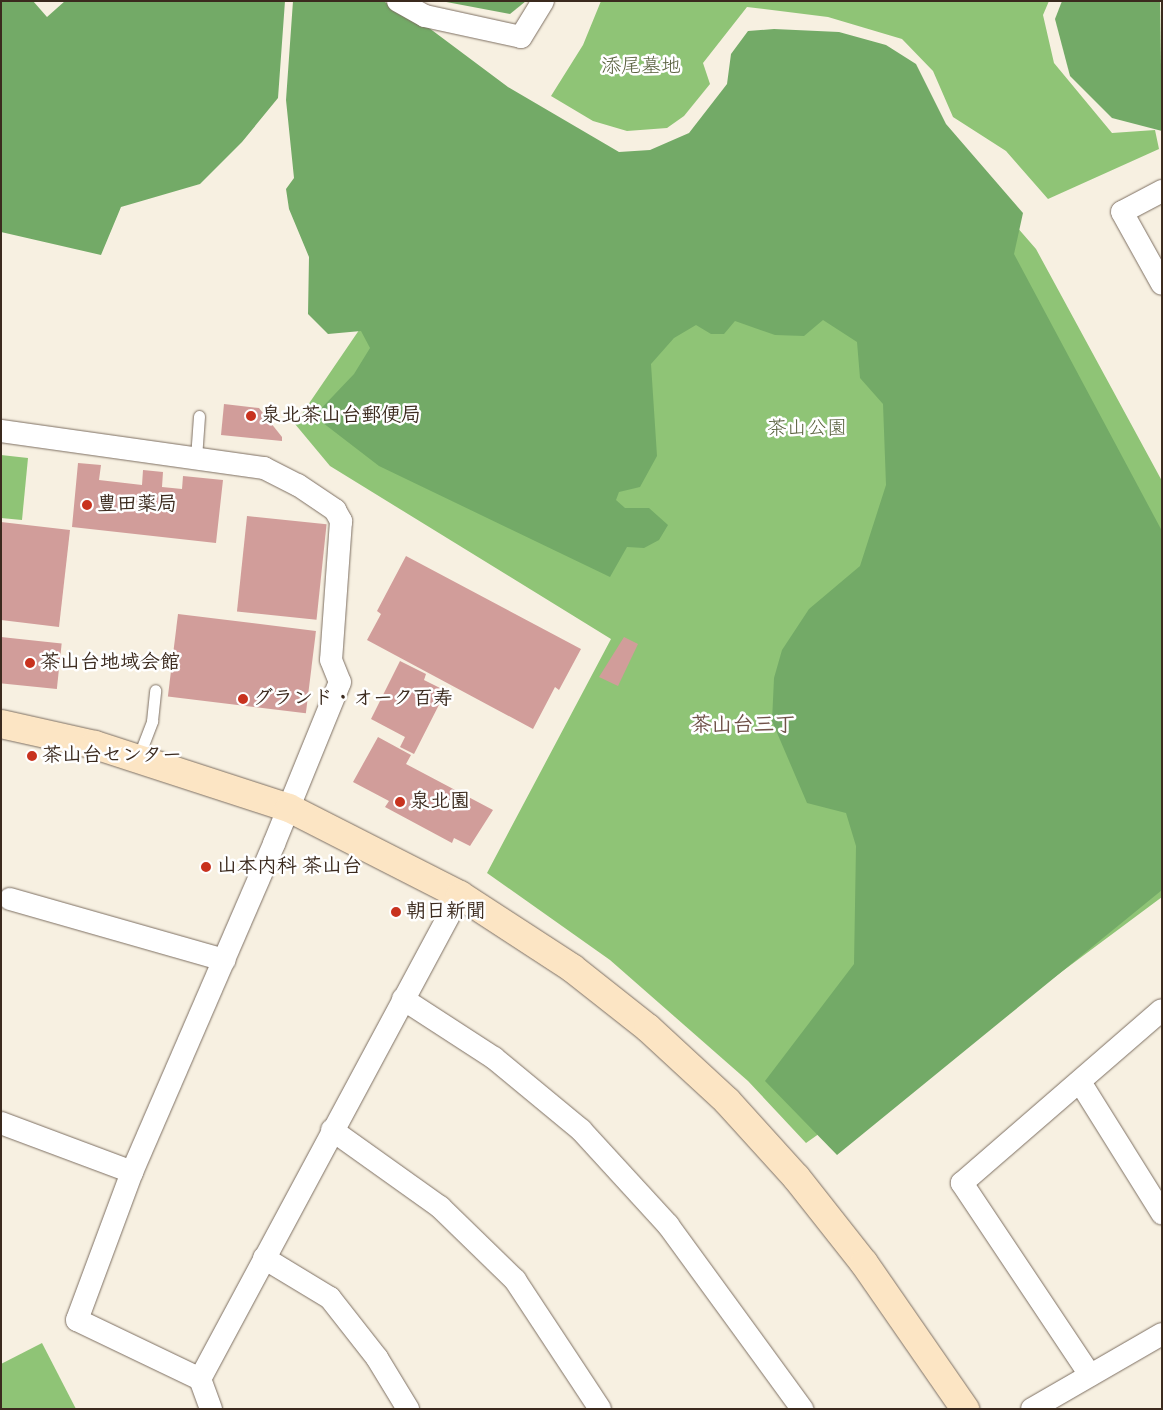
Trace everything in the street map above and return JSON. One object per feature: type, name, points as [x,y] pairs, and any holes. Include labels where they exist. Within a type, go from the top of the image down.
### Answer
[{"type":"street","points":[[398,1],[425,16],[521,36],[544,1]]},
{"type":"street","points":[[1162,190],[1122,212],[1162,284]]},
{"type":"street","points":[[1,431],[264,468],[298,485],[334,510],[341,521],[331,660],[340,682],[289,808],[132,1172],[77,1320],[200,1379],[211,1409]]},
{"type":"street","points":[[1,724],[95,744],[289,808],[460,895],[572,968],[648,1028],[727,1102],[796,1177],[864,1263],[965,1409]]},
{"type":"street","points":[[200,1379],[332,1130],[460,895]]},
{"type":"street","points":[[10,899],[224,960]]},
{"type":"street","points":[[403,999],[494,1058],[581,1130],[668,1225],[802,1409]]},
{"type":"street","points":[[1090,1375],[962,1183],[1162,1010]]},
{"type":"street","points":[[1080,1082],[1162,1213]]},
{"type":"street","points":[[1,1123],[132,1172]]},
{"type":"street","points":[[332,1130],[440,1207],[515,1280],[600,1409]]},
{"type":"street","points":[[264,1258],[330,1298],[377,1358],[408,1409]]},
{"type":"street","points":[[1032,1409],[1162,1334]]},
{"type":"lane","points":[[196,458],[199,416]]},
{"type":"lane","points":[[138,758],[152,721],[155,690]]},
{"type":"green space","points":[[1,1],[33,1],[47,17],[65,1],[285,1],[278,98],[242,142],[200,184],[121,207],[101,255],[1,232]]},
{"type":"green space","name":"茶山公園","points":[[293,1],[383,1],[421,22],[508,87],[619,152],[650,150],[689,133],[727,84],[731,54],[748,31],[774,29],[839,32],[886,45],[916,64],[946,124],[1023,213],[1014,254],[1162,531],[1162,890],[837,1155],[765,1081],[854,964],[856,846],[846,813],[807,803],[772,721],[774,678],[782,650],[809,609],[860,566],[886,485],[883,404],[860,378],[857,342],[823,320],[804,336],[775,335],[735,321],[724,334],[711,334],[696,325],[674,338],[651,364],[657,456],[640,487],[619,492],[616,500],[625,508],[649,508],[668,525],[659,540],[644,548],[627,547],[610,577],[379,466],[314,416],[354,374],[370,348],[361,331],[328,334],[308,314],[309,257],[289,209],[286,189],[294,178],[286,100]]},
{"type":"green space","points":[[441,1],[526,1],[510,14]]},
{"type":"green space","name":"添尾墓地","points":[[601,1],[1049,1],[1043,15],[1054,63],[1112,133],[1155,130],[1159,149],[1048,199],[1006,151],[953,117],[933,71],[902,39],[828,17],[747,7],[703,63],[710,84],[684,116],[667,128],[627,131],[593,121],[551,96],[583,45]]},
{"type":"green space","points":[[1062,1],[1160,1],[1162,131],[1112,118],[1070,76],[1055,19]]},
{"type":"green space","name":"茶山公園","points":[[888,79],[1036,249],[1162,481],[1162,897],[872,1113],[864,1102],[806,1143],[748,1081],[610,960],[487,873],[611,639],[330,466],[295,424],[516,100],[663,181]]},
{"type":"green space","points":[[1,455],[28,458],[22,520],[1,518]]},
{"type":"green space","points":[[42,1343],[76,1409],[1,1409],[1,1364]]},
{"type":"building","points":[[224,404],[259,408],[282,437],[282,441],[221,435]]},
{"type":"building","points":[[78,463],[101,465],[99,480],[142,485],[143,470],[163,472],[162,487],[182,489],[183,476],[223,480],[216,543],[72,527]]},
{"type":"building","points":[[247,516],[327,524],[317,620],[237,611]]},
{"type":"building","points":[[1,522],[70,530],[59,627],[1,620]]},
{"type":"building","points":[[406,556],[581,649],[559,690],[555,687],[533,729],[367,640],[381,614],[377,611]]},
{"type":"building","points":[[178,614],[316,631],[306,713],[168,696]]},
{"type":"building","name":"茶山台地域会館","points":[[1,637],[62,643],[57,689],[1,683]]},
{"type":"building","points":[[624,637],[638,644],[618,686],[599,677]]},
{"type":"building","points":[[400,661],[426,674],[424,680],[446,691],[414,754],[400,747],[405,737],[371,719]]},
{"type":"building","points":[[378,737],[411,755],[406,764],[493,810],[470,846],[454,838],[452,843],[385,807],[389,801],[353,782]]},
{"type":"place","name":"泉北茶山台郵便局","points":[[251,416]]},
{"type":"place","name":"豊田薬局","points":[[87,505]]},
{"type":"place","name":"茶山台地域会館","points":[[30,663]]},
{"type":"place","name":"グランド・オーク百寿","points":[[243,699]]},
{"type":"place","name":"茶山台センター","points":[[32,756]]},
{"type":"place","name":"泉北園","points":[[400,802]]},
{"type":"place","name":"山本内科 茶山台","points":[[206,867]]},
{"type":"place","name":"朝日新聞","points":[[396,912]]},
{"type":"district","name":"茶山台三丁","points":[[743,726]]}]
